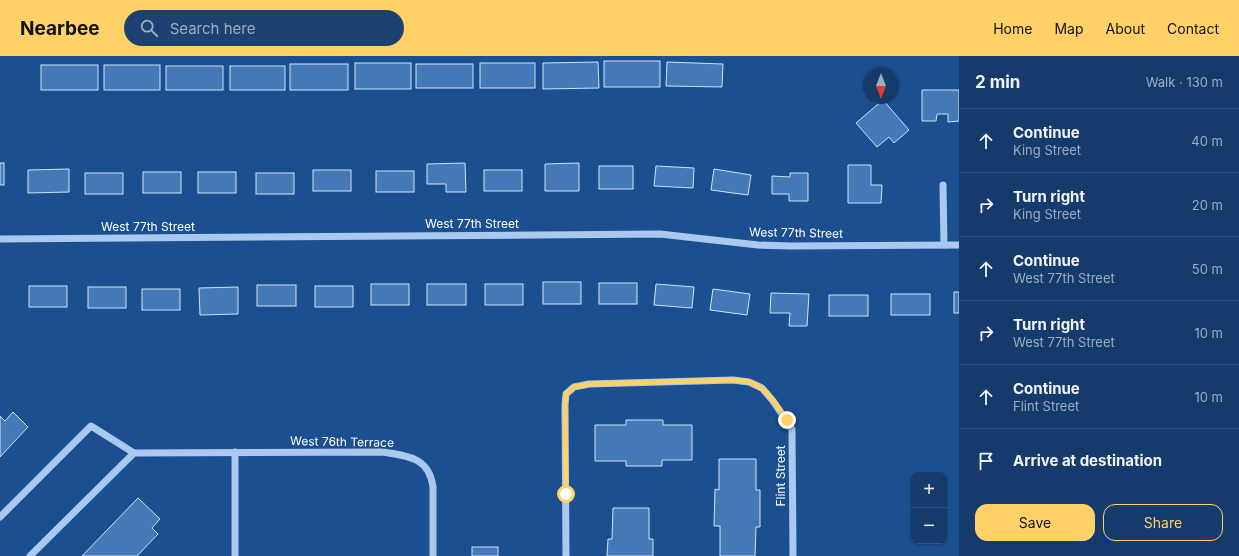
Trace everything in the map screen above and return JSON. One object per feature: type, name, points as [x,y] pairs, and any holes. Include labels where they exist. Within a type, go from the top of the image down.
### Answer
[{"type":"street","points":[[943,185],[944,245]]},
{"type":"street","name":"West 77th Street","points":[[0,239],[660,234],[758,245],[959,245]]},
{"type":"street","name":"Flint Street","points":[[566,556],[566,394],[574,387],[590,384],[733,380],[749,382],[762,388],[774,401],[792,429],[793,556]]},
{"type":"street","points":[[0,517],[91,426],[134,453],[30,556]]},
{"type":"street","points":[[234,556],[235,452]]},
{"type":"street","name":"West 76th Terrace","points":[[134,453],[382,452],[402,455],[416,460],[426,467],[431,476],[433,487],[434,556]]},
{"type":"building","points":[[604,61],[660,61],[660,87],[604,87]]},
{"type":"building","points":[[598,62],[599,88],[543,89],[543,63]]},
{"type":"building","points":[[667,62],[723,64],[722,87],[666,86]]},
{"type":"building","points":[[355,63],[411,63],[411,89],[355,89]]},
{"type":"building","points":[[480,63],[535,63],[535,88],[480,88]]},
{"type":"building","points":[[290,64],[348,64],[348,90],[290,90]]},
{"type":"building","points":[[416,64],[473,64],[473,88],[416,88]]},
{"type":"building","points":[[41,65],[98,65],[98,90],[41,90]]},
{"type":"building","points":[[104,65],[160,65],[160,90],[104,90]]},
{"type":"building","points":[[166,66],[223,66],[223,90],[166,90]]},
{"type":"building","points":[[230,66],[285,66],[285,90],[230,90]]},
{"type":"building","points":[[922,90],[959,90],[959,121],[948,122],[948,114],[937,114],[936,121],[922,121]]},
{"type":"building","points":[[878,104],[886,104],[909,130],[894,143],[889,137],[877,147],[856,123]]},
{"type":"building","points":[[0,163],[4,163],[4,185],[0,185]]},
{"type":"building","points":[[465,163],[466,192],[446,192],[446,184],[427,184],[427,164]]},
{"type":"building","points":[[579,163],[579,191],[545,191],[545,164]]},
{"type":"building","points":[[848,165],[871,165],[871,185],[882,185],[881,203],[848,203]]},
{"type":"building","points":[[599,166],[633,166],[633,189],[599,189]]},
{"type":"building","points":[[656,166],[694,168],[693,188],[654,186]]},
{"type":"building","points":[[69,169],[69,192],[28,193],[28,170]]},
{"type":"building","points":[[714,169],[751,175],[748,195],[711,190]]},
{"type":"building","points":[[313,170],[351,170],[351,191],[313,191]]},
{"type":"building","points":[[484,170],[522,170],[522,191],[484,191]]},
{"type":"building","points":[[376,171],[414,171],[414,192],[376,192]]},
{"type":"building","points":[[143,172],[181,172],[181,193],[143,193]]},
{"type":"building","points":[[198,172],[236,172],[236,193],[198,193]]},
{"type":"building","points":[[85,173],[123,173],[123,194],[85,194]]},
{"type":"building","points":[[256,173],[294,173],[294,194],[256,194]]},
{"type":"building","points":[[790,173],[808,173],[808,201],[789,201],[789,194],[772,194],[772,176],[790,177]]},
{"type":"building","points":[[543,282],[581,282],[581,304],[543,304]]},
{"type":"building","points":[[599,283],[637,283],[637,304],[599,304]]},
{"type":"building","points":[[371,284],[409,284],[409,305],[371,305]]},
{"type":"building","points":[[427,284],[466,284],[466,305],[427,305]]},
{"type":"building","points":[[485,284],[523,284],[523,305],[485,305]]},
{"type":"building","points":[[656,284],[694,287],[692,308],[654,305]]},
{"type":"building","points":[[257,285],[296,285],[296,306],[257,306]]},
{"type":"building","points":[[29,286],[67,286],[67,307],[29,307]]},
{"type":"building","points":[[315,286],[353,286],[353,307],[315,307]]},
{"type":"building","points":[[88,287],[126,287],[126,308],[88,308]]},
{"type":"building","points":[[238,287],[238,314],[200,315],[199,288]]},
{"type":"building","points":[[142,289],[180,289],[180,310],[142,310]]},
{"type":"building","points":[[713,289],[750,294],[747,315],[710,310]]},
{"type":"building","points":[[954,292],[959,292],[959,313],[954,313]]},
{"type":"building","points":[[771,293],[809,294],[807,326],[789,326],[790,313],[770,313]]},
{"type":"building","points":[[891,294],[930,294],[930,315],[891,315]]},
{"type":"building","points":[[829,295],[868,295],[868,316],[829,316]]},
{"type":"building","points":[[13,412],[28,427],[0,457],[0,416],[5,421]]},
{"type":"building","points":[[626,420],[663,420],[663,425],[692,425],[692,460],[662,460],[662,466],[626,466],[626,461],[595,461],[595,425],[626,425]]},
{"type":"building","points":[[719,459],[756,459],[756,490],[760,490],[760,527],[756,527],[755,556],[720,556],[720,526],[714,526],[715,489],[719,490]]},
{"type":"building","points":[[138,498],[160,519],[152,528],[158,534],[137,556],[82,556]]},
{"type":"building","points":[[613,508],[649,508],[649,539],[653,539],[653,556],[607,556],[608,539],[612,539]]},
{"type":"building","points":[[472,547],[498,547],[498,556],[472,556]]},
{"type":"route","points":[[566,494],[565,405],[566,394],[574,387],[590,384],[733,380],[749,382],[762,388],[774,401],[787,420]]}]
